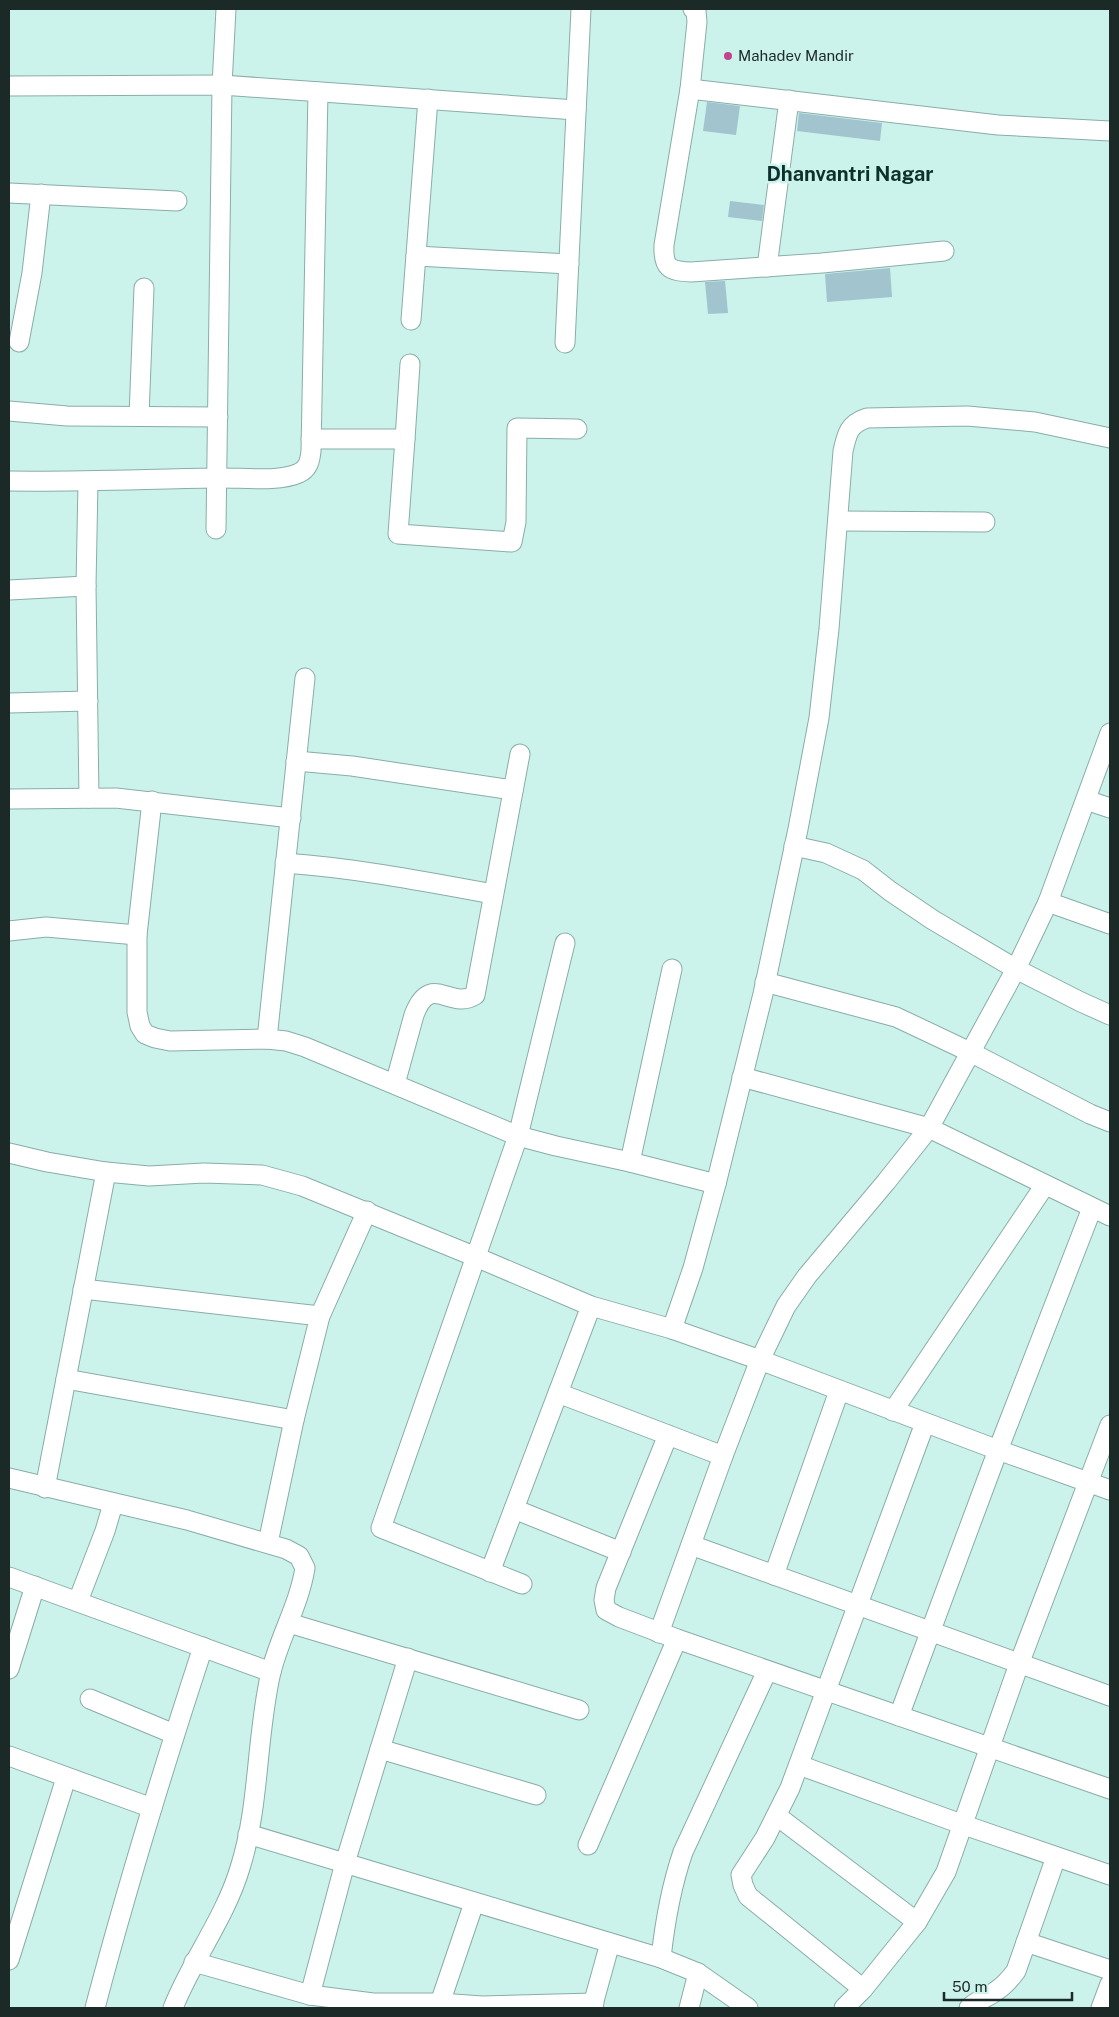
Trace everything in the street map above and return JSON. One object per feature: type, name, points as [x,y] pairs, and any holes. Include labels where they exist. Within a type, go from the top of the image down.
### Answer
[{"type":"street","points":[[216,529],[222,85],[226,9]]},
{"type":"street","points":[[565,343],[581,9]]},
{"type":"street","points":[[693,9],[696,11],[697,22],[690,89],[663,260],[668,267],[677,272],[767,267],[944,250]]},
{"type":"street","points":[[9,86],[222,85],[576,110]]},
{"type":"street","points":[[690,89],[998,125],[1110,131]]},
{"type":"street","points":[[9,481],[88,482],[278,478],[297,474],[305,470],[309,462],[311,439],[318,92]]},
{"type":"street","points":[[412,320],[428,99]]},
{"type":"street","points":[[767,267],[789,100]]},
{"type":"street","points":[[9,193],[177,201]]},
{"type":"street","points":[[20,342],[32,273],[41,194]]},
{"type":"street","points":[[416,256],[569,264]]},
{"type":"street","points":[[139,416],[144,288]]},
{"type":"street","points":[[410,364],[398,534],[512,542],[516,522],[517,428],[577,429]]},
{"type":"street","points":[[9,411],[67,416],[218,417]]},
{"type":"street","points":[[672,1329],[693,1268],[716,1184],[765,982],[794,846],[819,718],[839,521],[843,451],[847,435],[856,422],[867,418],[967,416],[1035,422],[1110,438]]},
{"type":"street","points":[[311,439],[405,440]]},
{"type":"street","points":[[88,482],[86,586],[89,798]]},
{"type":"street","points":[[839,521],[985,522]]},
{"type":"street","points":[[9,590],[86,586]]},
{"type":"street","points":[[267,1039],[305,678]]},
{"type":"street","points":[[9,703],[88,701]]},
{"type":"street","points":[[659,1632],[760,1360],[786,1306],[807,1276],[929,1128],[1016,969],[1048,902],[1110,732]]},
{"type":"street","points":[[395,1084],[414,1015],[418,1004],[425,995],[433,993],[463,999],[475,994],[520,754]]},
{"type":"street","points":[[296,761],[352,766],[513,790]]},
{"type":"street","points":[[9,798],[89,798],[152,802],[291,818]]},
{"type":"street","points":[[1086,800],[1110,808]]},
{"type":"street","points":[[152,802],[137,935],[137,1012],[140,1026],[145,1034],[170,1041],[267,1039],[286,1041],[305,1047],[518,1136],[716,1184]]},
{"type":"street","points":[[794,846],[826,853],[863,870],[933,920],[1016,969],[1110,1015]]},
{"type":"street","points":[[285,863],[336,867],[390,875],[493,894]]},
{"type":"street","points":[[1048,902],[1110,924]]},
{"type":"street","points":[[9,931],[46,927],[137,935]]},
{"type":"street","points":[[522,1584],[381,1528],[518,1136],[565,943]]},
{"type":"street","points":[[630,1162],[672,969]]},
{"type":"street","points":[[765,982],[896,1017],[1110,1122]]},
{"type":"street","points":[[742,1077],[929,1128],[1110,1216]]},
{"type":"street","points":[[9,1152],[47,1162],[106,1172],[149,1176],[204,1173],[262,1176],[302,1186],[367,1211],[591,1306],[672,1329],[760,1360],[925,1423],[1110,1490]]},
{"type":"street","points":[[45,1488],[106,1172]]},
{"type":"street","points":[[893,1411],[1045,1185]]},
{"type":"street","points":[[899,1716],[998,1450],[1092,1208]]},
{"type":"street","points":[[268,1543],[294,1420],[320,1316],[367,1211]]},
{"type":"street","points":[[83,1289],[320,1316]]},
{"type":"street","points":[[490,1572],[591,1306]]},
{"type":"street","points":[[66,1380],[294,1420]]},
{"type":"street","points":[[774,1575],[839,1391]]},
{"type":"street","points":[[558,1394],[723,1456]]},
{"type":"street","points":[[862,1989],[748,1896],[743,1885],[742,1875],[777,1816],[790,1788],[925,1423]]},
{"type":"street","points":[[844,2008],[917,1922],[946,1872],[1019,1664],[1110,1425]]},
{"type":"street","points":[[668,1435],[606,1588],[604,1600],[606,1610],[619,1617],[677,1639],[767,1671],[1110,1789]]},
{"type":"street","points":[[9,1478],[187,1520],[268,1543],[299,1556],[305,1568],[295,1610],[271,1672],[248,1834],[240,1868],[224,1911],[194,1962],[173,2008]]},
{"type":"street","points":[[78,1601],[113,1504]]},
{"type":"street","points":[[514,1509],[621,1552]]},
{"type":"street","points":[[691,1545],[1110,1696]]},
{"type":"street","points":[[9,1577],[271,1672]]},
{"type":"street","points":[[9,1669],[35,1586]]},
{"type":"street","points":[[289,1623],[579,1710]]},
{"type":"street","points":[[588,1846],[677,1639]]},
{"type":"street","points":[[95,2008],[117,1922],[174,1734],[203,1647]]},
{"type":"street","points":[[310,1995],[345,1863],[408,1658]]},
{"type":"street","points":[[661,1958],[670,1898],[683,1852],[767,1671]]},
{"type":"street","points":[[90,1699],[174,1734]]},
{"type":"street","points":[[380,1750],[536,1795]]},
{"type":"street","points":[[9,1756],[152,1808]]},
{"type":"street","points":[[799,1765],[964,1825],[1110,1875]]},
{"type":"street","points":[[9,1960],[66,1778]]},
{"type":"street","points":[[777,1816],[917,1922]]},
{"type":"street","points":[[248,1834],[661,1958],[698,1973],[748,2008]]},
{"type":"street","points":[[969,2008],[975,2002],[996,1992],[1009,1981],[1016,1971],[1056,1857]]},
{"type":"street","points":[[440,2004],[474,1903]]},
{"type":"street","points":[[194,1962],[310,1995],[373,2004],[593,2006],[610,1942]]},
{"type":"street","points":[[1026,1942],[1110,1970]]},
{"type":"street","points":[[689,2008],[698,1973]]},
{"type":"street","points":[[1101,2008],[1110,1984]]},
{"type":"building","points":[[707,102],[740,106],[736,135],[703,131]]},
{"type":"building","points":[[799,113],[882,123],[880,141],[797,131]]},
{"type":"building","points":[[730,201],[764,205],[762,221],[728,217]]},
{"type":"building","points":[[890,268],[892,297],[827,302],[825,274]]},
{"type":"building","points":[[725,281],[728,313],[708,314],[705,282]]},
{"type":"place","name":"Mahadev Mandir","points":[[728,56]]},
{"type":"district","name":"Dhanvantri Nagar","points":[[850,174]]}]
